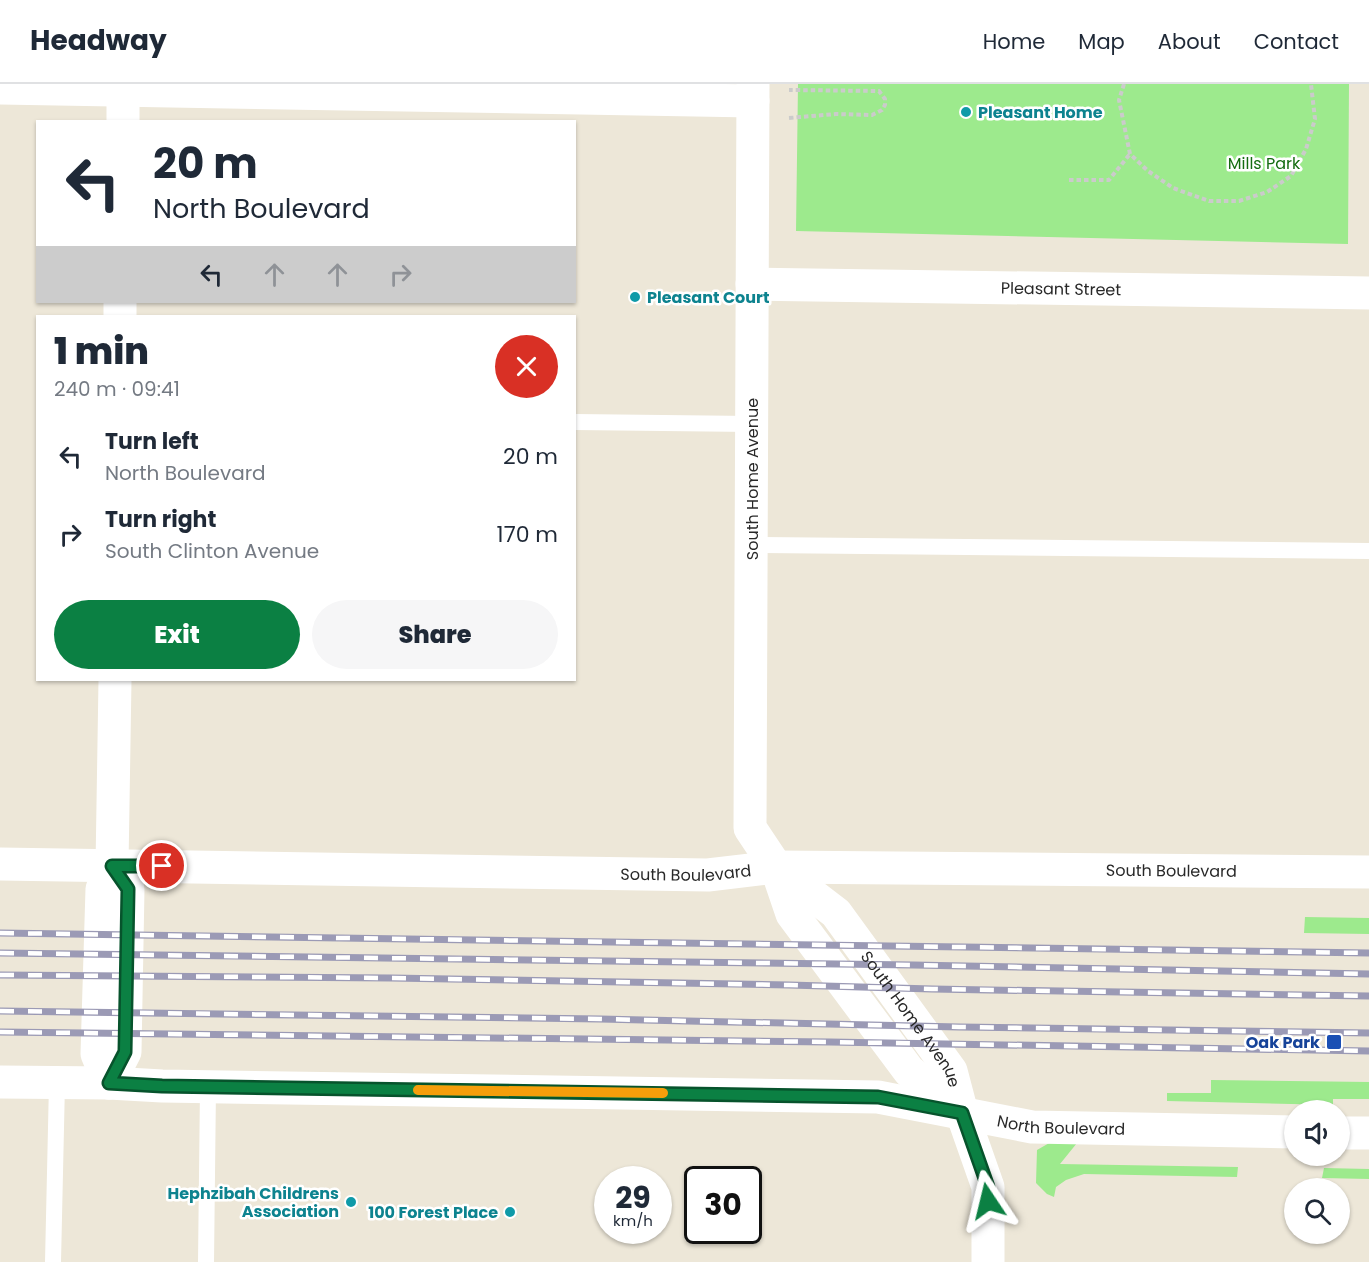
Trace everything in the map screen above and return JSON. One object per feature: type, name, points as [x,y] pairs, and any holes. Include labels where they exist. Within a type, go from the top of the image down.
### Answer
[{"type":"street","points":[[123,87],[123,120]]},
{"type":"street","points":[[0,88],[753,92]]},
{"type":"street","name":"South Home Avenue","points":[[753,92],[750,828],[776,867],[792,914],[909,1071],[962,1113]]},
{"type":"street","name":"Pleasant Street","points":[[752,284],[1369,293]]},
{"type":"street","points":[[109,1083],[125,1052],[128,889],[112,866],[115,681]]},
{"type":"street","name":"South Boulevard","points":[[0,864],[708,875],[776,867],[1369,872]]},
{"type":"street","name":"North Boulevard","points":[[0,1082],[878,1097],[1032,1127],[1284,1132]]},
{"type":"street","points":[[962,1113],[988,1187],[988,1262]]},
{"type":"street","points":[[1350,1133],[1369,1133]]},
{"type":"lane","points":[[576,422],[752,424]]},
{"type":"lane","points":[[751,545],[1369,551]]},
{"type":"lane","points":[[54,1262],[57,1083]]},
{"type":"lane","points":[[206,1262],[208,1087]]},
{"type":"path","points":[[831,84],[831,91]]},
{"type":"path","points":[[1124,84],[1119,100],[1130,154],[1148,171],[1173,188],[1209,201],[1239,201],[1267,192],[1290,176],[1306,149],[1316,119],[1311,84]]},
{"type":"path","points":[[789,90],[879,91],[885,99],[882,110],[872,115],[836,114],[789,118]]},
{"type":"path","points":[[1069,180],[1109,180],[1130,154]]},
{"type":"green space","name":"Mills Park","points":[[798,84],[1349,84],[1348,244],[796,231]]},
{"type":"green space","points":[[1305,917],[1369,918],[1369,934],[1304,933]]},
{"type":"green space","points":[[1211,1080],[1369,1082],[1369,1099],[1284,1100],[1284,1104],[1167,1101],[1167,1093],[1211,1093]]},
{"type":"green space","points":[[1051,1142],[1077,1143],[1060,1164],[1238,1167],[1237,1177],[1084,1174],[1066,1180],[1056,1187],[1054,1197],[1047,1194],[1036,1183],[1037,1150]]},
{"type":"green space","points":[[1324,1168],[1369,1169],[1369,1179],[1322,1178]]},
{"type":"railway","points":[[0,933],[1369,953]]},
{"type":"railway","points":[[0,953],[913,965],[1369,974]]},
{"type":"railway","points":[[0,975],[391,978],[1369,996]]},
{"type":"railway","points":[[0,1011],[1369,1033]]},
{"type":"railway","points":[[0,1032],[1369,1051]]},
{"type":"slow traffic","points":[[418,1090],[663,1093]]},
{"type":"place","name":"Pleasant Home","points":[[966,112]]},
{"type":"place","name":"Pleasant Court","points":[[635,297]]},
{"type":"place","name":"Oak Park","points":[[1334,1042]]},
{"type":"place","name":"Hephzibah Childrens Association","points":[[351,1202]]},
{"type":"place","name":"100 Forest Place","points":[[510,1212]]},
{"type":"route","points":[[162,866],[112,866],[128,889],[125,1052],[109,1083],[162,1086],[878,1097],[962,1113],[988,1187],[988,1201]]}]
